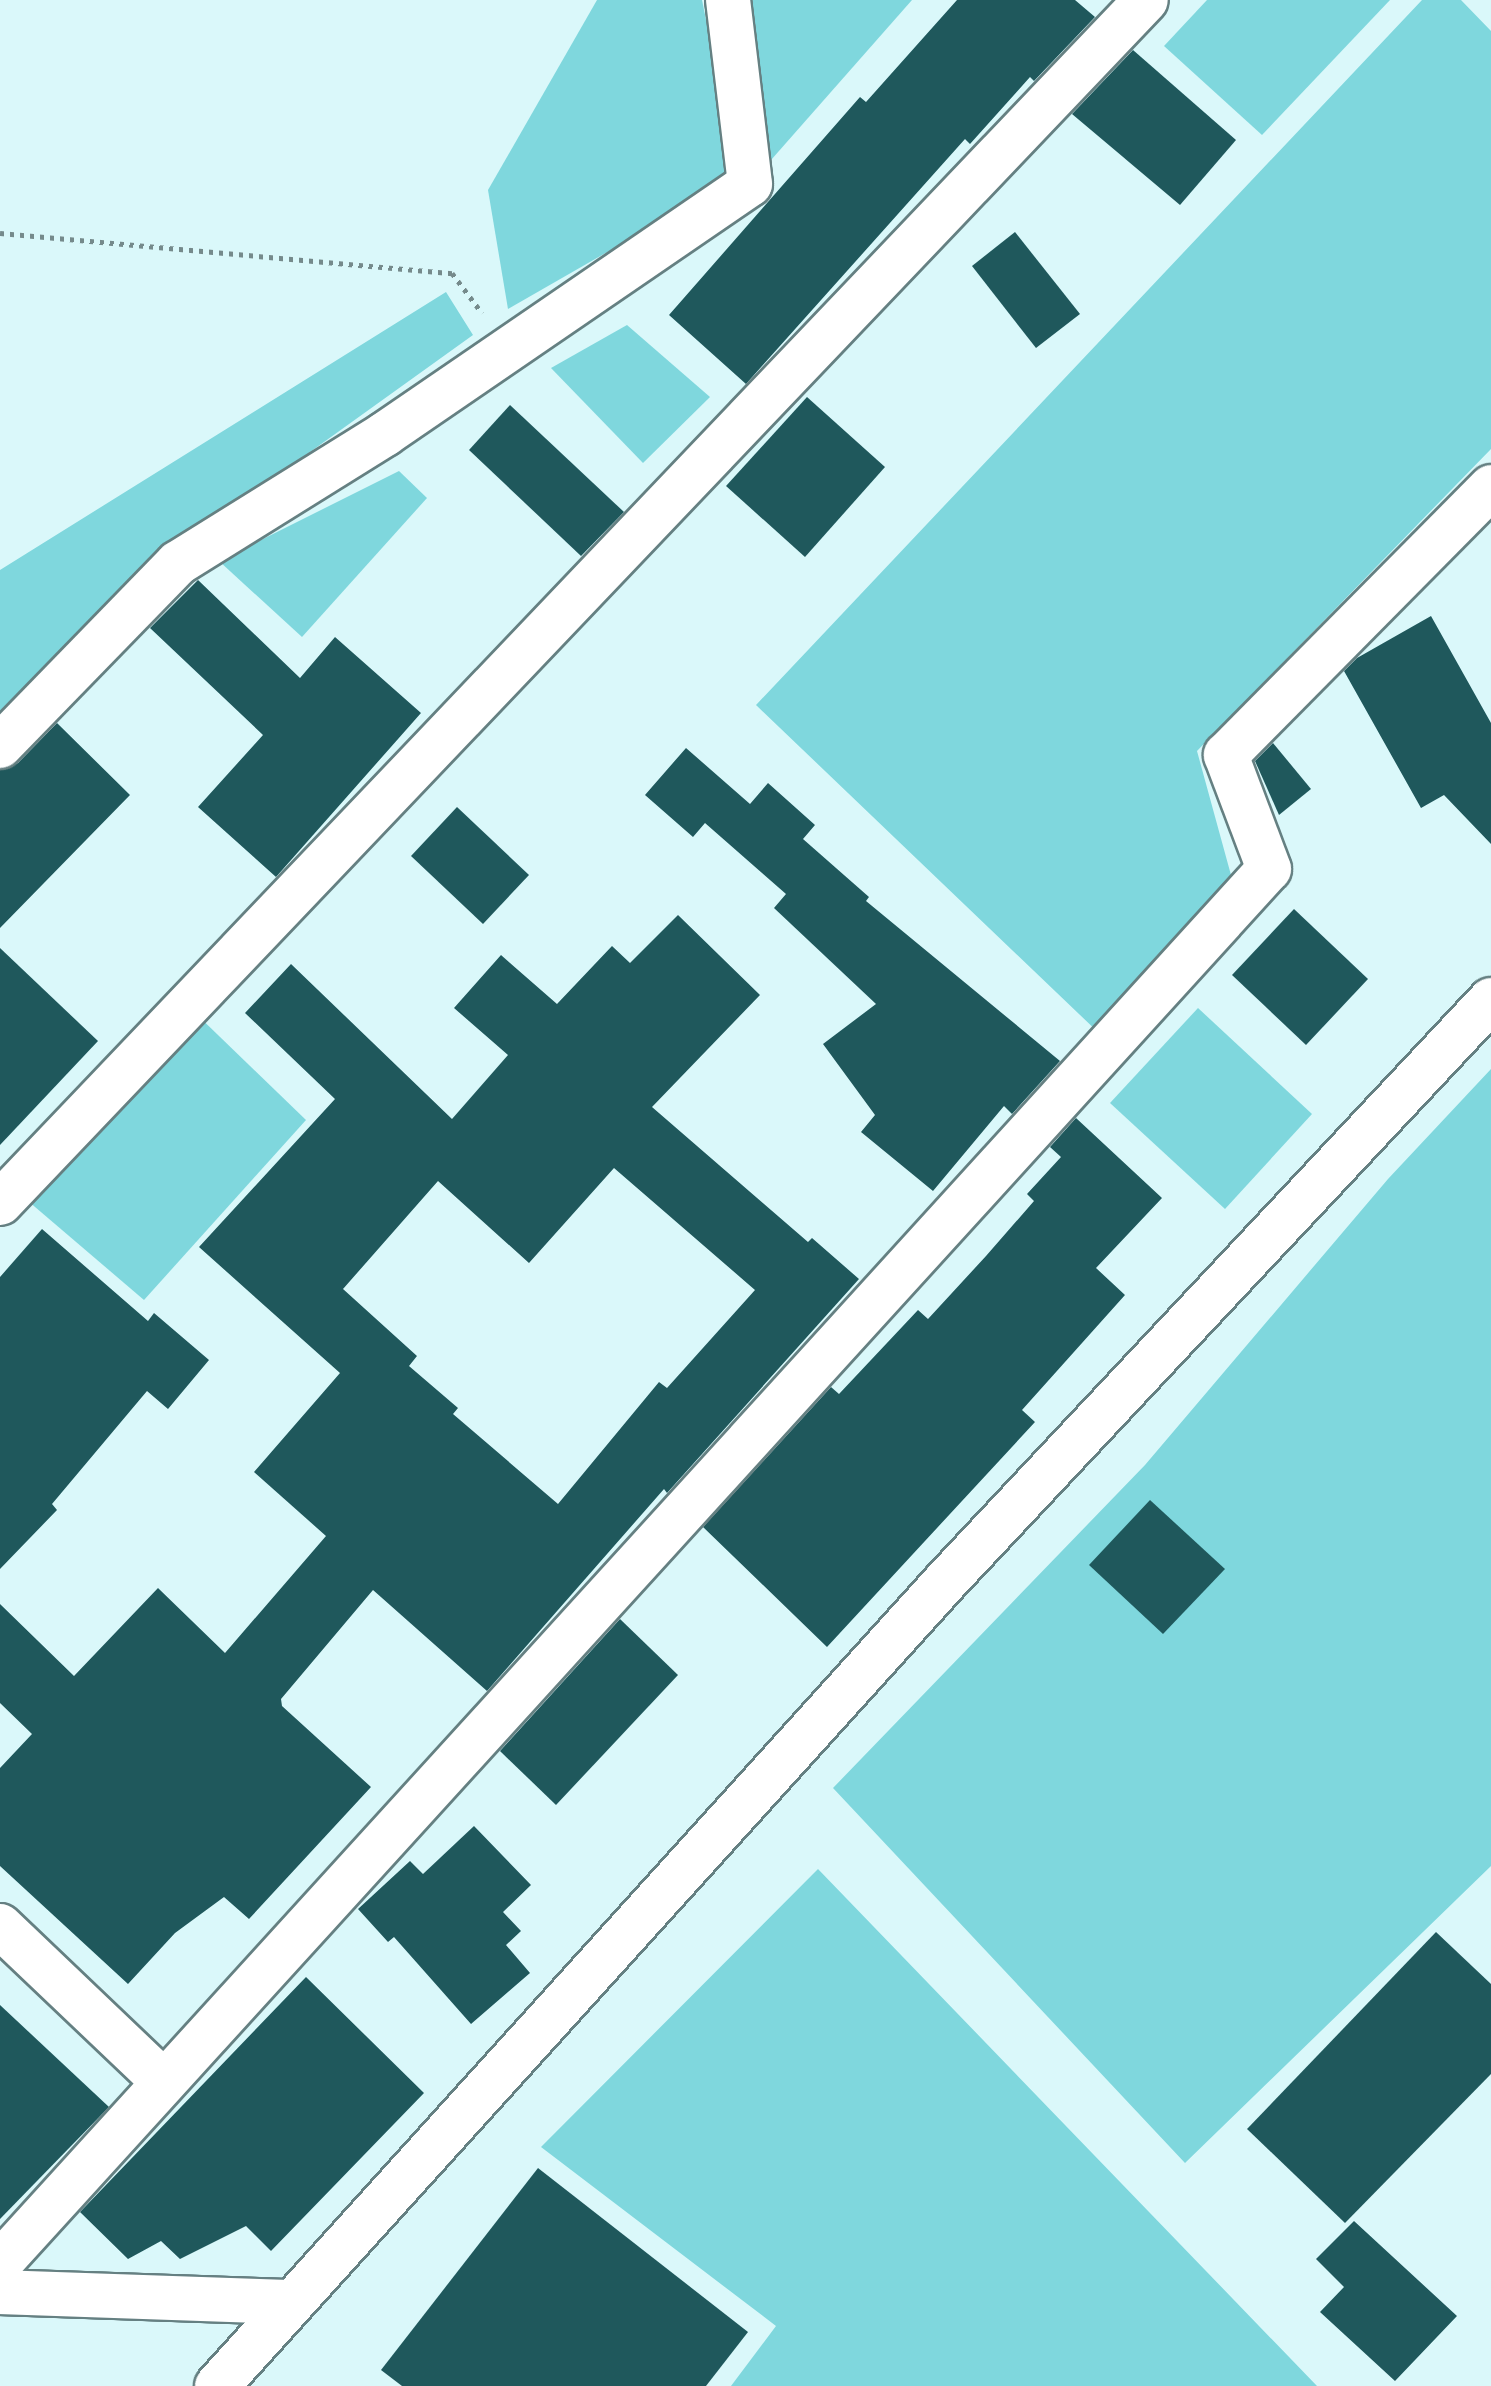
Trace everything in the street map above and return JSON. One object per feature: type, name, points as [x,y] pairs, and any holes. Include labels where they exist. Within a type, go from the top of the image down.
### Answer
[{"type":"street","points":[[0,746],[178,563],[385,434],[750,184],[728,0]]},
{"type":"street","points":[[0,1203],[1146,0]]},
{"type":"street","points":[[0,2263],[1269,869],[1226,755],[1491,487]]},
{"type":"street","points":[[217,2386],[288,2302],[945,1582],[1491,1000]]},
{"type":"street","points":[[0,1926],[164,2082]]},
{"type":"street","points":[[0,2292],[288,2302]]},
{"type":"path","points":[[0,233],[452,273],[509,349]]},
{"type":"shaded area","points":[[597,0],[702,0],[738,177],[508,309],[488,190]]},
{"type":"shaded area","points":[[728,0],[912,0],[750,184]]},
{"type":"shaded area","points":[[1207,0],[1390,0],[1262,135],[1164,46]]},
{"type":"shaded area","points":[[1422,0],[1461,0],[1491,31],[1491,449],[1197,751],[1234,886],[1102,1036],[756,705]]},
{"type":"shaded area","points":[[446,292],[473,335],[129,582],[0,714],[0,570]]},
{"type":"shaded area","points":[[627,325],[710,397],[643,463],[551,368]]},
{"type":"shaded area","points":[[399,471],[427,498],[302,637],[219,561]]},
{"type":"shaded area","points":[[188,1006],[306,1120],[144,1300],[14,1189]]},
{"type":"shaded area","points":[[1198,1008],[1312,1114],[1225,1209],[1110,1103]]},
{"type":"shaded area","points":[[1491,1069],[1491,1866],[1185,2163],[833,1788],[1145,1465],[1388,1179]]},
{"type":"shaded area","points":[[818,1869],[1317,2386],[731,2386],[776,2326],[541,2147]]},
{"type":"building","points":[[957,0],[1075,0],[1095,17],[1034,81],[1030,77],[970,144],[965,139],[746,384],[669,315],[860,97],[866,102]]},
{"type":"building","points":[[1133,50],[1236,140],[1180,205],[1072,114]]},
{"type":"building","points":[[1015,232],[1080,314],[1036,348],[972,266]]},
{"type":"building","points":[[807,397],[885,467],[805,557],[726,486]]},
{"type":"building","points":[[510,405],[624,512],[581,556],[469,450]]},
{"type":"building","points":[[198,580],[300,678],[335,637],[421,713],[276,877],[198,807],[263,735],[150,628]]},
{"type":"building","points":[[1431,616],[1491,723],[1491,844],[1444,795],[1421,808],[1344,671],[1357,658]]},
{"type":"building","points":[[57,723],[130,795],[0,928],[0,770],[18,763]]},
{"type":"building","points":[[1273,743],[1311,789],[1279,815],[1255,761]]},
{"type":"building","points":[[686,748],[750,804],[768,783],[815,825],[803,839],[869,897],[866,901],[1060,1061],[1012,1114],[1004,1106],[933,1191],[861,1132],[875,1115],[823,1044],[876,1004],[774,908],[786,894],[705,823],[693,837],[645,795]]},
{"type":"building","points":[[457,807],[529,875],[483,924],[411,856]]},
{"type":"building","points":[[1294,909],[1368,979],[1306,1045],[1232,975]]},
{"type":"building","points":[[678,915],[760,995],[652,1107],[808,1242],[812,1238],[859,1279],[667,1493],[664,1489],[487,1691],[373,1590],[281,1699],[282,1706],[371,1787],[249,1919],[224,1897],[175,1933],[128,1984],[0,1866],[0,1768],[32,1734],[0,1703],[0,1604],[74,1676],[158,1588],[225,1653],[326,1536],[254,1472],[340,1373],[199,1247],[335,1099],[245,1013],[291,964],[452,1119],[508,1055],[454,1008],[501,955],[557,1004],[612,946],[630,963]],"holes":[[[614,1168],[755,1290],[667,1388],[659,1382],[558,1504],[453,1414],[458,1408],[409,1366],[417,1356],[343,1289],[438,1181],[529,1263]]]},
{"type":"building","points":[[0,948],[98,1041],[0,1145]]},
{"type":"building","points":[[1076,1118],[1162,1198],[1096,1268],[1125,1295],[1022,1410],[1035,1422],[827,1647],[703,1527],[831,1387],[839,1394],[918,1310],[928,1319],[986,1256],[1034,1201],[1027,1194],[1061,1157],[1050,1147]]},
{"type":"building","points":[[42,1229],[148,1321],[154,1313],[209,1360],[168,1409],[147,1391],[52,1504],[57,1510],[0,1569],[0,1277]]},
{"type":"building","points":[[1150,1500],[1225,1569],[1163,1634],[1089,1565]]},
{"type":"building","points":[[620,1619],[678,1675],[556,1805],[500,1751]]},
{"type":"building","points":[[474,1826],[531,1885],[503,1912],[521,1931],[506,1945],[530,1973],[471,2024],[394,1937],[388,1942],[358,1909],[410,1861],[423,1874]]},
{"type":"building","points":[[1436,1932],[1491,1984],[1491,2074],[1345,2223],[1247,2129]]},
{"type":"building","points":[[306,1977],[424,2093],[271,2251],[246,2226],[180,2259],[161,2241],[128,2259],[80,2212]]},
{"type":"building","points":[[0,2005],[109,2107],[0,2219]]},
{"type":"building","points":[[538,2168],[748,2332],[706,2386],[402,2386],[381,2370]]},
{"type":"building","points":[[1354,2221],[1457,2316],[1395,2381],[1320,2312],[1344,2287],[1316,2259]]}]
